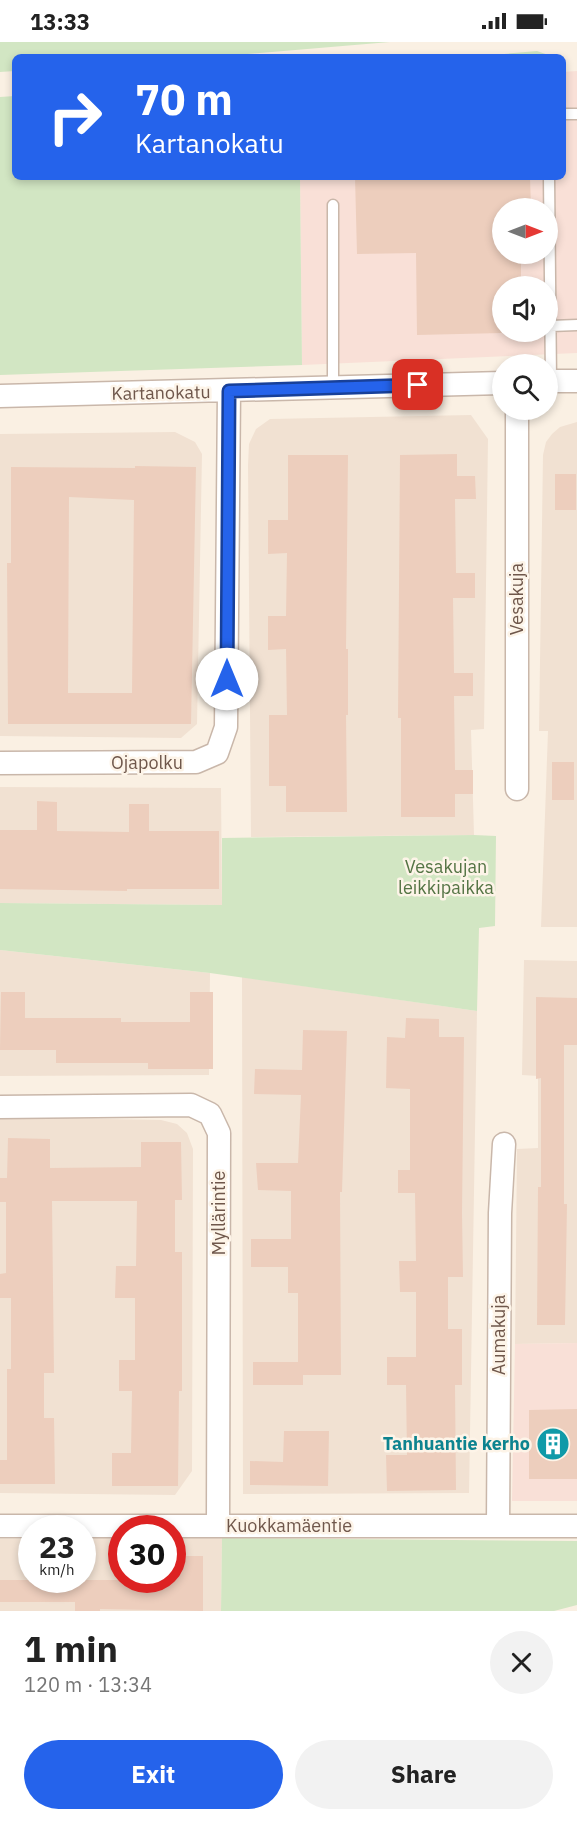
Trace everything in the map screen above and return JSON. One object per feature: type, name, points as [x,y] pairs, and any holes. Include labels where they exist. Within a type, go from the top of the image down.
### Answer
[{"type":"street","points":[[558,381],[577,381]]},
{"type":"street","name":"Kartanokatu","points":[[0,396],[492,383]]},
{"type":"street","name":"Ojapolku","points":[[0,763],[196,762],[217,753],[226,727],[229,391]]},
{"type":"street","name":"Vesakuja","points":[[517,420],[517,789]]},
{"type":"street","name":"Myllärintie","points":[[0,1107],[191,1105],[210,1114],[219,1133],[218,1526]]},
{"type":"street","name":"Aumakuja","points":[[498,1526],[500,1213],[504,1144]]},
{"type":"street","name":"Kuokkamäentie","points":[[0,1526],[577,1526]]},
{"type":"lane","points":[[549,180],[550,276]]},
{"type":"lane","points":[[333,205],[333,388]]},
{"type":"lane","points":[[558,326],[577,325]]},
{"type":"shaded area","points":[[577,71],[577,353],[492,354],[492,357],[302,365],[300,180],[566,180],[566,72]]},
{"type":"shaded area","points":[[471,415],[488,439],[484,729],[471,730],[474,835],[251,837],[248,465],[249,444],[256,429],[270,419]]},
{"type":"shaded area","points":[[577,422],[577,927],[541,927],[548,731],[539,731],[543,455],[546,442],[552,434],[560,427]]},
{"type":"shaded area","points":[[175,432],[195,442],[202,454],[197,724],[181,738],[0,736],[0,434]]},
{"type":"shaded area","points":[[0,787],[221,788],[222,905],[0,903]]},
{"type":"shaded area","points":[[0,950],[210,973],[209,1075],[0,1076]]},
{"type":"shaded area","points":[[524,960],[577,961],[577,1343],[515,1344],[517,1149],[538,1148],[538,1076],[522,1075]]},
{"type":"shaded area","points":[[242,977],[477,1011],[469,1493],[243,1494]]},
{"type":"shaded area","points":[[0,1117],[161,1120],[177,1124],[187,1133],[193,1149],[192,1471],[175,1495],[0,1493]]},
{"type":"shaded area","points":[[577,1343],[577,1501],[512,1501],[515,1344]]},
{"type":"shaded area","points":[[96,1538],[108,1538],[108,1593],[186,1593],[186,1538],[222,1538],[221,1611],[0,1611],[0,1539],[18,1539],[18,1593],[96,1593]]},
{"type":"green space","points":[[0,42],[390,42],[248,54],[12,54],[12,71],[0,72]]},
{"type":"green space","points":[[537,51],[546,54],[503,54]]},
{"type":"green space","points":[[12,96],[12,180],[300,180],[302,365],[0,375],[0,97]]},
{"type":"green space","name":"Vesakujan leikkipaikka","points":[[496,836],[495,926],[479,928],[477,1011],[210,973],[0,950],[0,903],[222,905],[222,838]]},
{"type":"green space","points":[[222,1538],[577,1541],[577,1605],[554,1611],[221,1611]]},
{"type":"building","points":[[355,180],[530,180],[531,198],[492,198],[492,264],[521,264],[521,276],[492,276],[492,333],[417,335],[416,253],[357,254]]},
{"type":"building","points":[[457,454],[457,476],[475,476],[476,499],[455,499],[456,573],[475,573],[475,598],[453,598],[454,673],[473,673],[473,696],[454,696],[455,770],[473,770],[473,794],[455,794],[455,817],[401,817],[401,718],[398,718],[400,455]]},
{"type":"building","points":[[288,455],[348,455],[347,812],[286,812],[286,786],[269,786],[269,715],[287,715],[286,649],[268,650],[268,616],[286,616],[287,553],[268,554],[268,520],[288,520]]},
{"type":"building","points":[[135,466],[196,467],[191,724],[8,724],[7,563],[11,563],[11,467],[135,468]],"holes":[[[69,497],[134,500],[132,693],[68,693]]]},
{"type":"building","points":[[555,474],[576,474],[576,510],[555,510]]},
{"type":"building","points":[[552,762],[574,762],[574,800],[552,800]]},
{"type":"building","points":[[37,801],[57,802],[57,831],[129,832],[129,804],[149,804],[149,831],[219,831],[219,889],[127,889],[127,891],[0,889],[0,830],[37,830]]},
{"type":"building","points":[[1,992],[25,992],[25,1018],[121,1018],[121,1022],[190,1022],[190,992],[213,992],[213,1069],[148,1069],[148,1063],[56,1063],[56,1050],[0,1050]]},
{"type":"building","points":[[536,997],[577,998],[577,1045],[564,1045],[564,1204],[567,1204],[565,1325],[537,1325],[541,1078],[536,1079]]},
{"type":"building","points":[[406,1018],[439,1019],[439,1037],[464,1037],[463,1277],[448,1277],[448,1329],[462,1329],[462,1385],[455,1385],[456,1490],[387,1491],[386,1455],[407,1455],[406,1385],[387,1385],[387,1357],[416,1357],[416,1292],[400,1292],[399,1261],[416,1261],[415,1193],[398,1193],[398,1170],[410,1170],[410,1089],[386,1088],[387,1037],[405,1038]]},
{"type":"building","points":[[303,1030],[347,1031],[342,1192],[340,1192],[341,1375],[303,1375],[303,1385],[253,1385],[253,1362],[298,1362],[298,1293],[288,1293],[288,1267],[251,1267],[251,1239],[291,1239],[291,1191],[258,1190],[256,1163],[298,1163],[301,1095],[254,1094],[255,1069],[302,1070]]},
{"type":"building","points":[[8,1138],[50,1139],[50,1168],[141,1167],[141,1142],[181,1142],[182,1200],[175,1200],[175,1252],[182,1252],[182,1391],[179,1391],[178,1486],[112,1486],[112,1453],[131,1453],[132,1391],[119,1391],[119,1360],[135,1360],[135,1298],[115,1298],[116,1266],[136,1266],[137,1201],[52,1201],[54,1373],[44,1373],[44,1418],[54,1418],[55,1484],[0,1484],[0,1460],[7,1460],[7,1369],[11,1369],[11,1298],[0,1298],[0,1274],[6,1273],[6,1202],[0,1202],[0,1178],[7,1178]]},
{"type":"building","name":"Tanhuantie kerho","points":[[577,1409],[577,1479],[529,1479],[529,1410]]},
{"type":"building","points":[[284,1431],[329,1431],[328,1486],[250,1485],[250,1461],[283,1462]]},
{"type":"building","points":[[186,1556],[203,1556],[203,1611],[100,1609],[100,1611],[75,1611],[75,1602],[0,1602],[0,1580],[18,1580],[18,1593],[96,1593],[96,1580],[108,1580],[108,1593],[186,1593]]},
{"type":"place","name":"Tanhuantie kerho","points":[[553,1444]]},
{"type":"route","points":[[227,679],[229,391],[418,385]]}]
